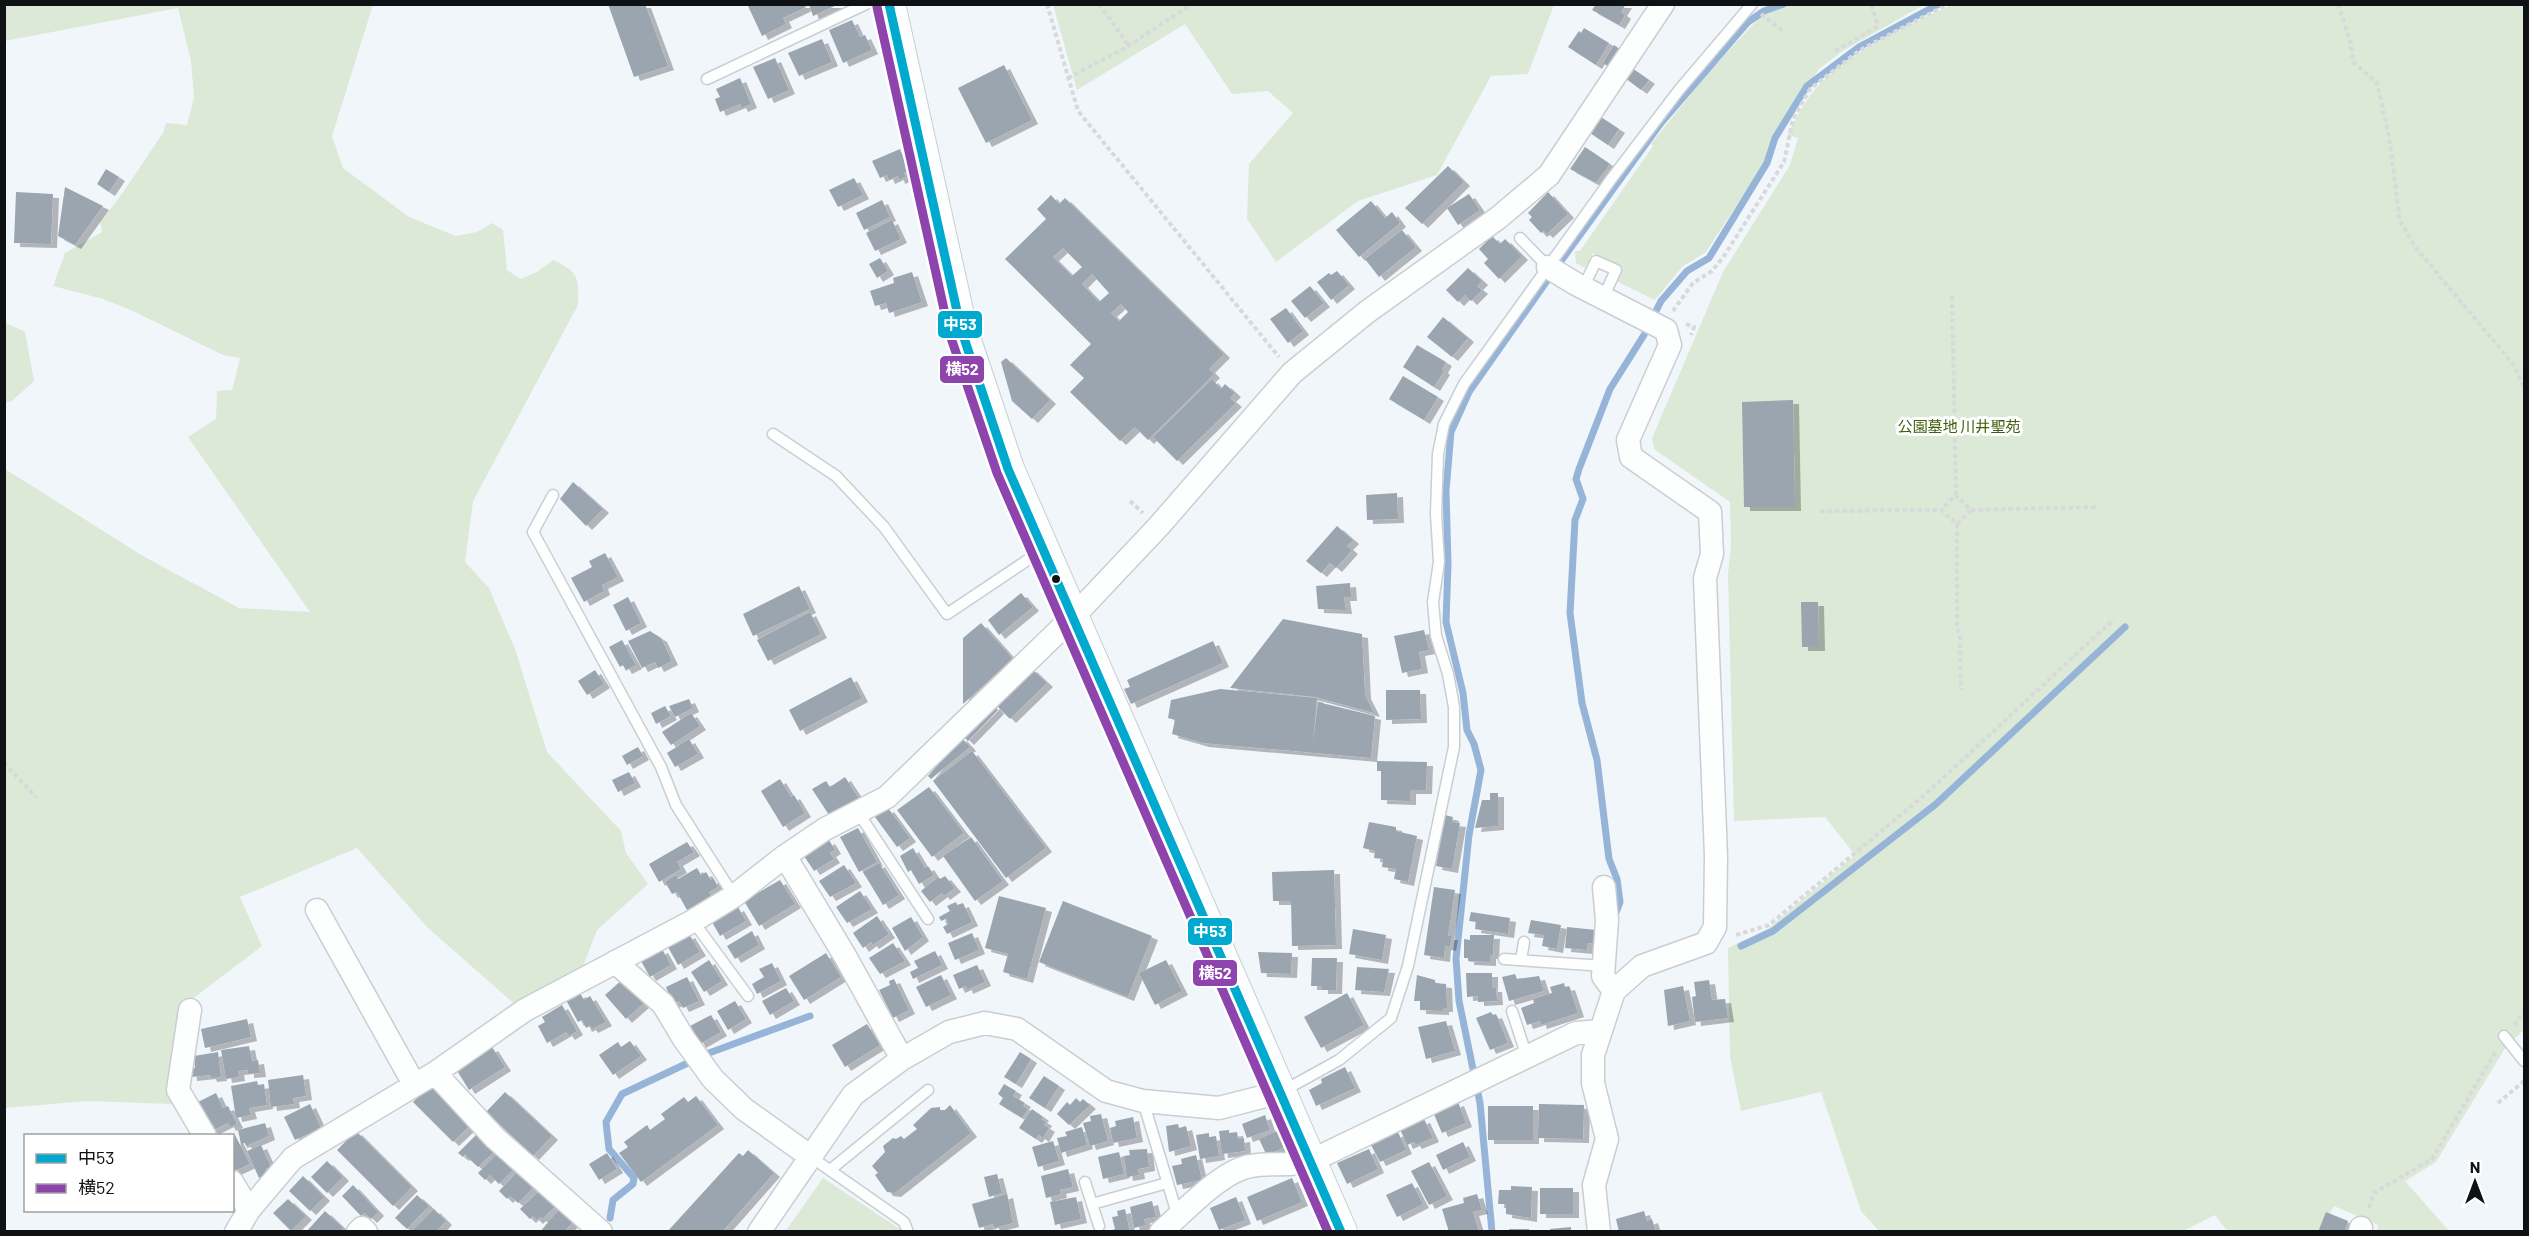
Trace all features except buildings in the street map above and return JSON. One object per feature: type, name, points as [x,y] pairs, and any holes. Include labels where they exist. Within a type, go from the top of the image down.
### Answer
[{"type":"street","points":[[889,4],[961,328],[1008,469],[1341,1232]]},
{"type":"street","points":[[237,1232],[249,1210],[293,1158],[435,1073],[525,1010],[693,921],[734,896],[784,856],[825,829],[887,797],[1074,616],[1158,527],[1292,373],[1367,312],[1501,220],[1549,175],[1662,4]]},
{"type":"street","points":[[1548,267],[1666,330],[1670,345],[1628,440],[1631,457],[1710,512],[1712,554],[1705,578],[1716,856],[1716,927],[1706,944],[1642,966],[1614,991],[1593,1055],[1593,1083],[1608,1139],[1594,1185],[1599,1232]]},
{"type":"street","points":[[784,856],[845,956],[902,1059]]},
{"type":"street","points":[[1604,887],[1607,920],[1603,976],[1614,991]]},
{"type":"street","points":[[317,910],[414,1084]]},
{"type":"street","points":[[615,962],[663,1004],[684,1039],[713,1079],[744,1110],[811,1157]]},
{"type":"street","points":[[190,1010],[178,1090],[204,1134]]},
{"type":"street","points":[[759,1232],[853,1095],[902,1059],[949,1032],[985,1023],[1017,1029],[1106,1091],[1143,1101],[1219,1108],[1281,1092]]},
{"type":"street","points":[[1169,1224],[1231,1172],[1250,1166],[1296,1165],[1311,1161],[1576,1033],[1600,1031]]},
{"type":"street","points":[[435,1073],[495,1138],[601,1232]]},
{"type":"street","points":[[234,1185],[249,1210]]},
{"type":"street","points":[[358,1232],[362,1228],[366,1232]]},
{"type":"lane","points":[[707,79],[867,4]]},
{"type":"lane","points":[[1281,1092],[1339,1060],[1391,1018],[1404,977],[1454,747],[1454,707],[1449,674],[1436,636],[1433,602],[1439,562],[1436,514],[1438,454],[1444,424],[1464,384],[1548,267],[1679,90],[1751,6]]},
{"type":"lane","points":[[1520,238],[1548,267]]},
{"type":"lane","points":[[773,434],[836,476],[884,527],[947,614],[1044,549]]},
{"type":"lane","points":[[554,495],[533,532],[661,767],[676,805],[734,896]]},
{"type":"lane","points":[[858,812],[927,919]]},
{"type":"lane","points":[[693,921],[748,996]]},
{"type":"lane","points":[[1521,960],[1524,942]]},
{"type":"lane","points":[[1504,959],[1604,966]]},
{"type":"lane","points":[[1512,1011],[1527,1057]]},
{"type":"lane","points":[[2504,1036],[2524,1061]]},
{"type":"lane","points":[[830,1170],[928,1090]]},
{"type":"lane","points":[[1143,1101],[1167,1183],[1169,1224]]},
{"type":"lane","points":[[811,1157],[904,1222],[909,1232]]},
{"type":"lane","points":[[1085,1182],[1099,1226]]},
{"type":"lane","points":[[1092,1204],[1167,1183]]},
{"type":"path","points":[[1047,4],[1078,111],[1292,373]]},
{"type":"path","points":[[1099,4],[1129,46]]},
{"type":"path","points":[[1068,78],[1129,46],[1192,4]]},
{"type":"path","points":[[1835,51],[1878,26],[1871,4]]},
{"type":"path","points":[[1662,327],[1693,283],[1712,271],[1724,256],[1784,162],[1793,119],[1810,89],[1860,50],[1948,4]]},
{"type":"path","points":[[2338,4],[2351,45],[2353,62],[2377,83],[2390,136],[2400,221],[2416,248],[2514,365],[2524,388]]},
{"type":"path","points":[[1751,6],[1785,33]]},
{"type":"path","points":[[1952,296],[1956,495],[1971,510]]},
{"type":"path","points":[[1941,510],[1956,495]]},
{"type":"path","points":[[1961,690],[1960,634],[1957,629],[1957,524],[1971,510],[2097,507]]},
{"type":"path","points":[[1820,511],[1941,510],[1957,524]]},
{"type":"path","points":[[1706,944],[1769,925],[1928,792],[2114,619]]},
{"type":"path","points":[[4,763],[36,797]]},
{"type":"path","points":[[2361,1230],[2374,1193],[2432,1159],[2504,1036]]},
{"type":"path","points":[[2498,1103],[2524,1081]]},
{"type":"green space","points":[[1053,4],[1554,5],[1528,74],[1491,76],[1437,175],[1358,201],[1276,262],[1247,219],[1249,164],[1293,113],[1268,91],[1232,94],[1185,24],[1077,90]]},
{"type":"green space","points":[[1925,4],[1841,52],[1819,69],[1770,141],[1765,163],[1705,253],[1683,266],[1655,300],[1616,281],[1623,268],[1593,253],[1585,268],[1576,263],[1575,251],[1580,251],[1653,146],[1651,144],[1706,75],[1762,15],[1793,5]]},
{"type":"green space","name":"公園墓地 川井聖苑","points":[[1954,4],[2524,5],[2524,1030],[2507,1045],[2436,1162],[2405,1181],[2449,1231],[2377,1231],[2378,1225],[2334,1206],[2318,1231],[2227,1231],[2215,1215],[2181,1232],[1879,1231],[1861,1211],[1821,1092],[1741,1111],[1730,1057],[1728,948],[1769,928],[1855,855],[1825,817],[1734,821],[1728,574],[1731,544],[1730,502],[1654,449],[1652,438],[1723,272],[1790,165],[1798,138],[1787,135],[1802,107],[1826,78],[1859,53],[1878,41]]},
{"type":"green space","points":[[4,5],[373,5],[332,136],[343,168],[409,217],[456,236],[477,232],[492,223],[503,230],[507,270],[521,279],[537,272],[553,260],[568,268],[576,277],[578,305],[473,501],[465,562],[489,588],[515,649],[547,752],[621,831],[626,853],[648,884],[597,930],[581,972],[519,1008],[428,928],[357,848],[240,897],[262,946],[183,1006],[173,1104],[87,1101],[5,1108],[5,469],[143,556],[239,608],[310,612],[188,437],[216,419],[217,391],[232,390],[240,358],[223,355],[133,311],[103,299],[53,286],[65,253],[102,232],[100,222],[163,133],[166,123],[187,125],[194,97],[191,61],[178,8],[5,41]]},
{"type":"green space","points":[[4,322],[25,332],[34,381],[12,401],[5,403]]},
{"type":"green space","points":[[823,1178],[903,1231],[785,1232]]},
{"type":"waterway","points":[[1492,1232],[1480,1103],[1459,1001],[1456,959],[1469,835],[1481,770],[1474,744],[1467,730],[1463,693],[1446,622],[1448,564],[1446,491],[1451,432],[1469,392],[1661,123],[1748,22],[1764,11],[1784,4]]},
{"type":"waterway","points":[[1615,915],[1620,902],[1617,879],[1609,859],[1597,760],[1582,703],[1570,613],[1575,520],[1583,499],[1576,479],[1579,469],[1610,389],[1644,335],[1661,301],[1687,271],[1709,258],[1767,163],[1775,138],[1807,86],[1859,47],[1939,4]]},
{"type":"waterway","points":[[1741,946],[1773,931],[1936,804],[2125,627]]},
{"type":"waterway","points":[[610,1218],[613,1200],[633,1184],[634,1178],[609,1149],[606,1122],[622,1094],[709,1053],[810,1016]]},
{"type":"transit line","name":"中53","points":[[889,4],[961,329],[1008,469],[1341,1232]]},
{"type":"transit line","name":"横52","points":[[877,7],[949,332],[997,473],[1328,1232]]}]
